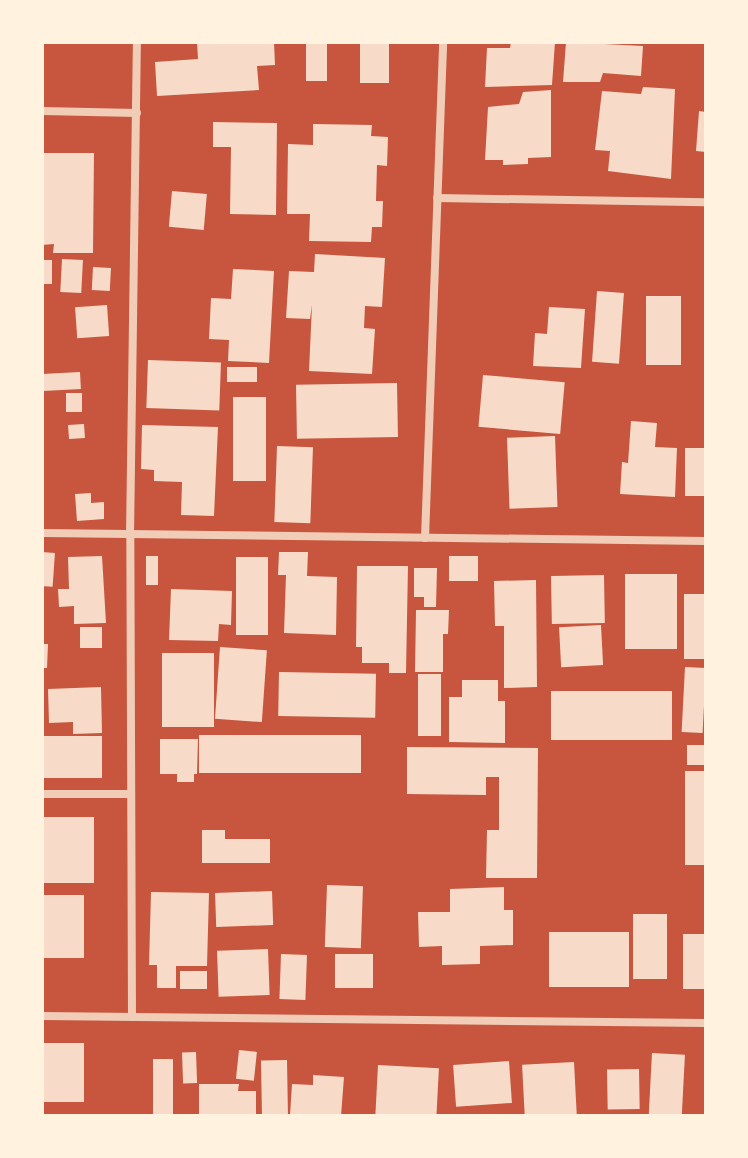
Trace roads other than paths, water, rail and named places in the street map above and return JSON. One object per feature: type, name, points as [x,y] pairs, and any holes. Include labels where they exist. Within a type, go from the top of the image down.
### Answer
[{"type":"street","points":[[132,1017],[130,536],[137,42]]},
{"type":"street","points":[[425,538],[443,42]]},
{"type":"street","points":[[42,111],[137,113]]},
{"type":"street","points":[[437,198],[706,202]]},
{"type":"street","points":[[42,533],[706,541]]},
{"type":"street","points":[[42,794],[131,794]]},
{"type":"street","points":[[42,1016],[706,1023]]}]
